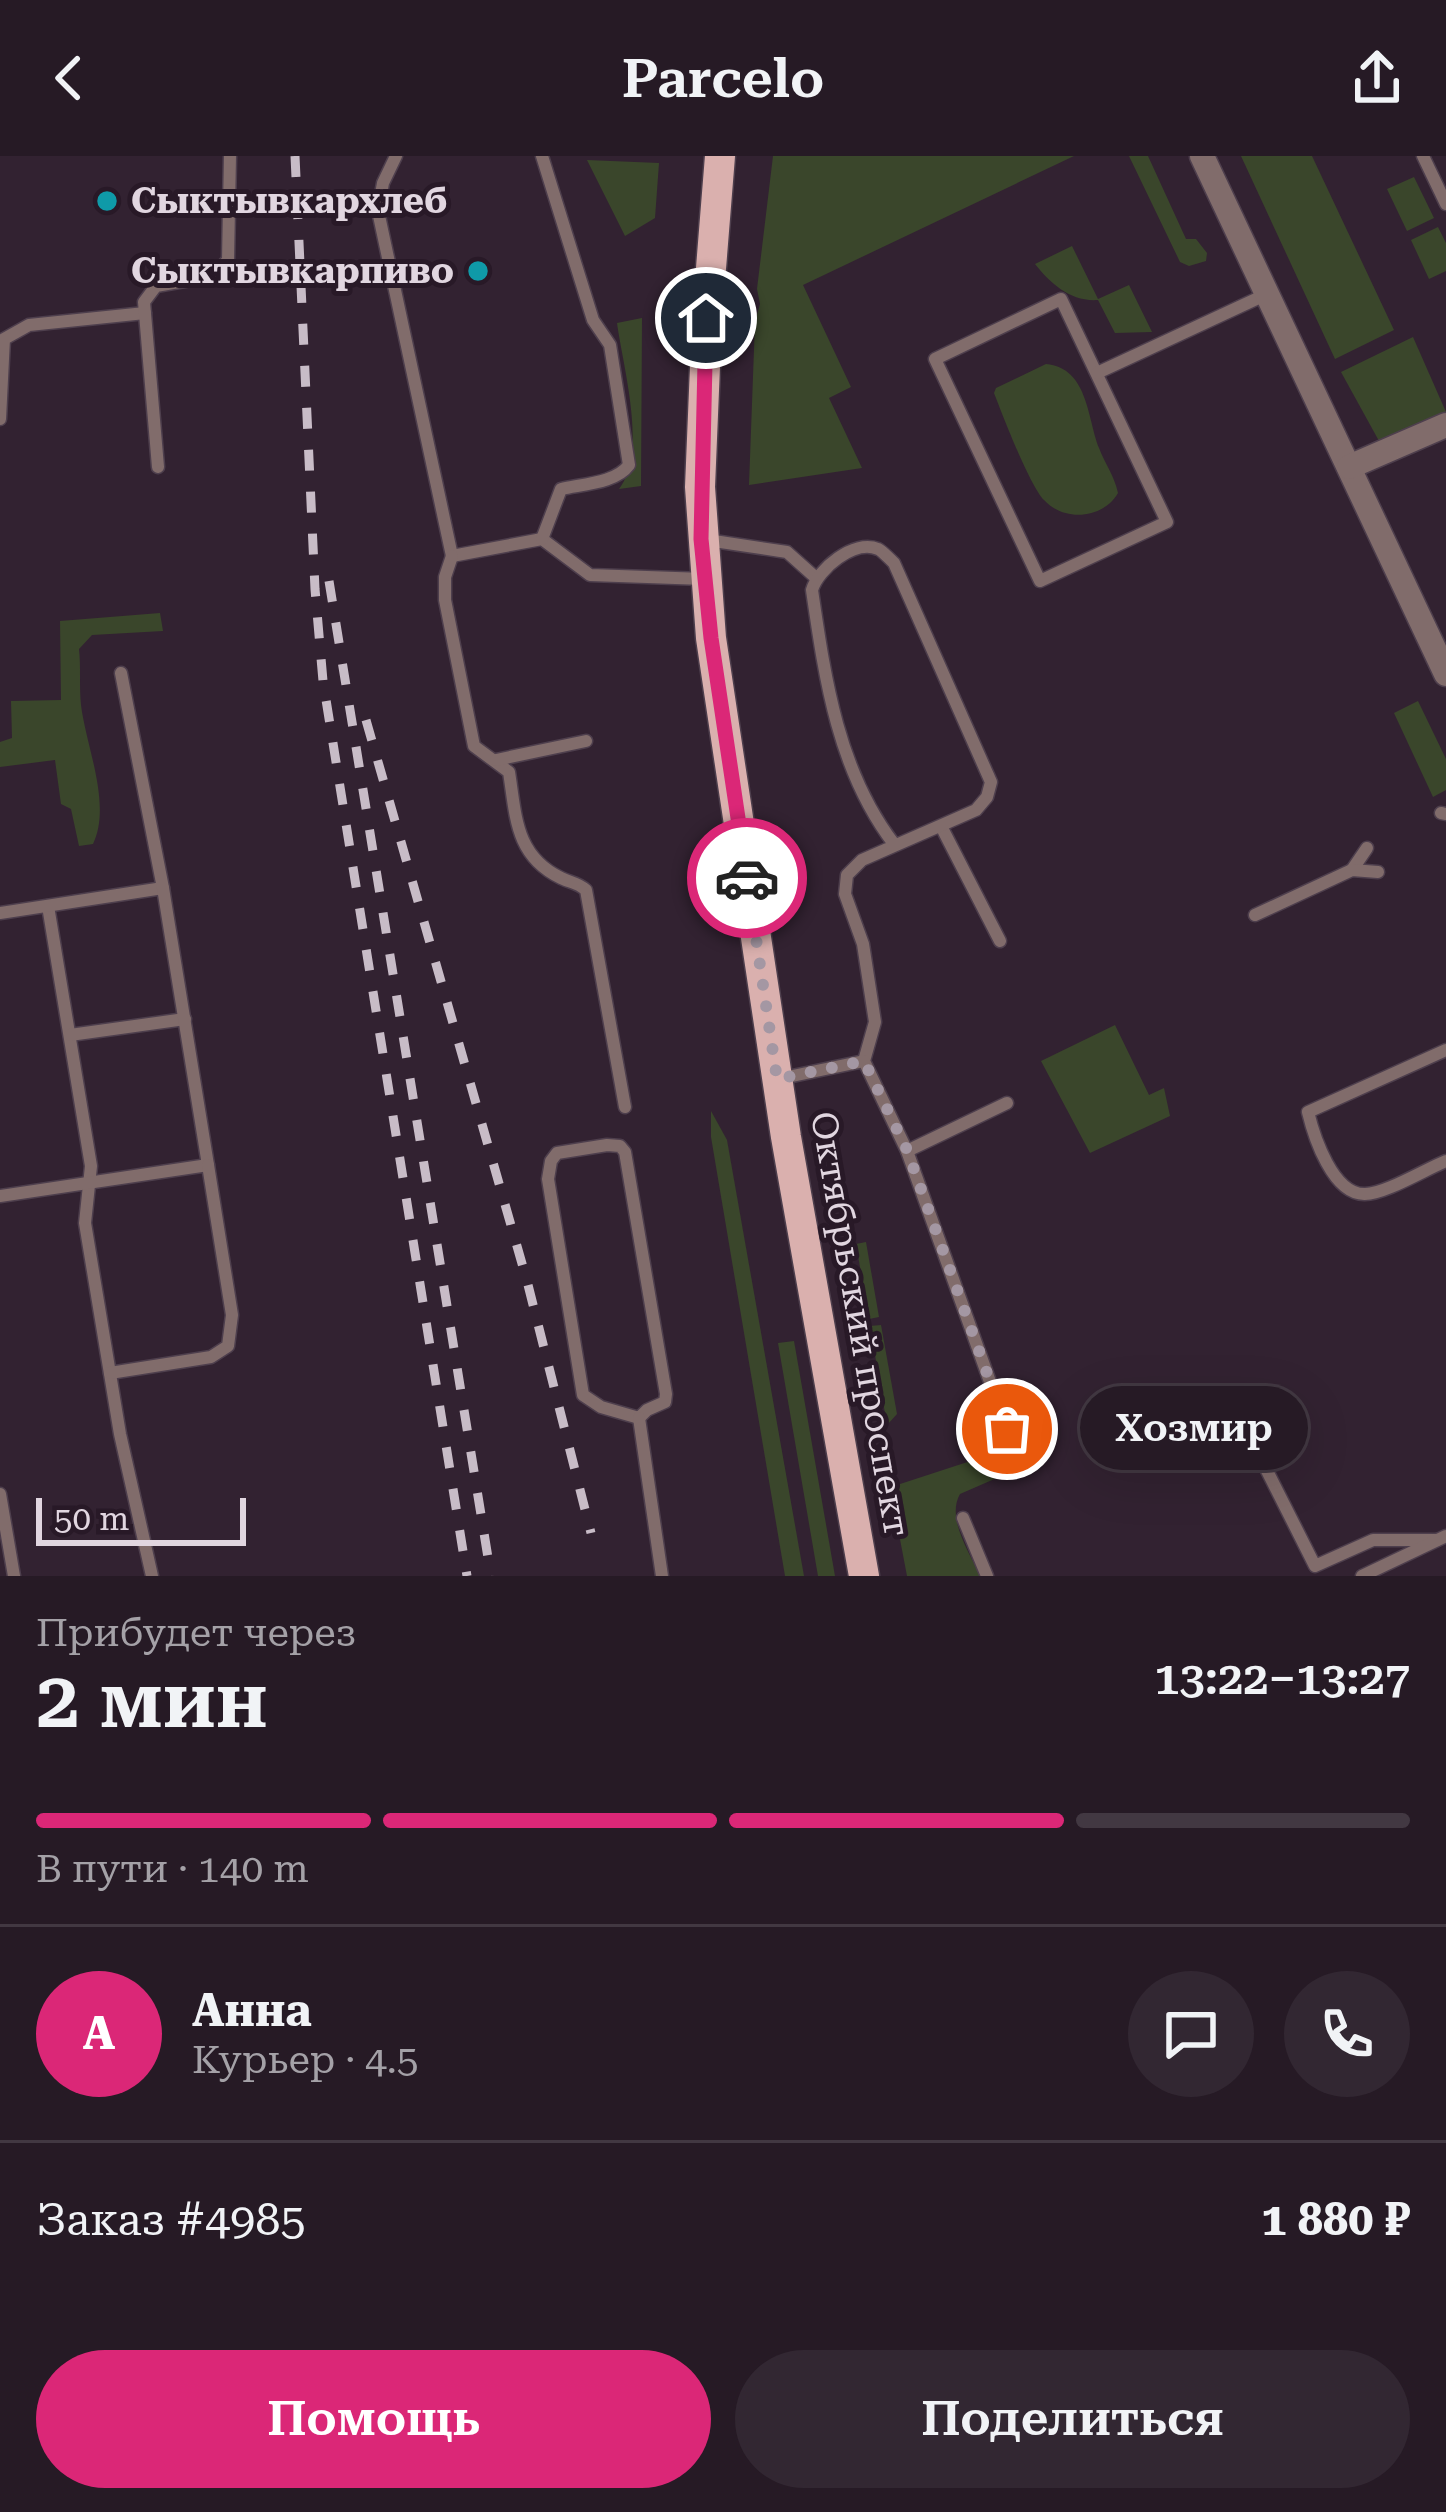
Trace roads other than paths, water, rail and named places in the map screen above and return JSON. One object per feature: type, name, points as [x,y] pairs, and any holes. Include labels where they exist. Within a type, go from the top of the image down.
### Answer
[{"type":"main road","name":"Октябрьский проспект","points":[[720,156],[703,378],[701,539],[705,579],[777,1079],[864,1576]]},
{"type":"street","points":[[1202,156],[1446,674]]},
{"type":"street","points":[[1349,467],[1446,425]]},
{"type":"lane","points":[[158,467],[144,302],[156,286],[212,276],[228,260],[230,156]]},
{"type":"lane","points":[[396,156],[383,183],[378,211],[452,556],[445,577],[446,600],[464,712],[474,746],[508,772],[520,841],[535,859],[586,890],[625,1107]]},
{"type":"lane","points":[[542,156],[592,320],[610,345],[628,465],[624,473],[613,477],[561,489],[542,539]]},
{"type":"lane","points":[[1424,156],[1446,204]]},
{"type":"lane","points":[[1096,374],[1268,294]]},
{"type":"lane","points":[[1061,299],[1096,374],[1167,522],[1040,581],[935,358],[1061,299]]},
{"type":"lane","points":[[0,419],[4,339],[29,325],[145,313]]},
{"type":"lane","points":[[452,556],[542,539],[590,575],[705,579]]},
{"type":"lane","points":[[701,539],[787,552],[815,577]]},
{"type":"lane","points":[[894,844],[874,818],[846,754],[814,603],[815,577],[827,565],[862,548],[880,549],[893,563],[991,782],[988,797],[976,810],[862,860],[848,875],[845,894],[863,944],[875,1022],[864,1061],[907,1150],[1007,1429]]},
{"type":"lane","points":[[110,1373],[211,1357],[228,1346],[232,1315],[163,888],[121,673]]},
{"type":"lane","points":[[496,760],[586,741]]},
{"type":"lane","points":[[940,826],[1000,941]]},
{"type":"lane","points":[[1352,870],[1367,848]]},
{"type":"lane","points":[[1256,915],[1352,870],[1378,872]]},
{"type":"lane","points":[[0,913],[163,888]]},
{"type":"lane","points":[[48,905],[91,1166],[86,1223],[110,1373],[152,1574],[135,1576]]},
{"type":"lane","points":[[70,1035],[185,1018]]},
{"type":"lane","points":[[1446,1050],[1312,1109],[1308,1116],[1335,1176],[1350,1191],[1368,1195],[1446,1161]]},
{"type":"lane","points":[[777,1079],[864,1061]]},
{"type":"lane","points":[[907,1150],[1007,1103]]},
{"type":"lane","points":[[607,1144],[625,1152],[666,1394],[665,1402],[639,1418],[601,1407],[583,1395],[548,1179],[557,1154],[607,1144]]},
{"type":"lane","points":[[0,1196],[208,1165]]},
{"type":"lane","points":[[1237,1411],[1315,1566],[1373,1540],[1441,1538]]},
{"type":"lane","points":[[639,1418],[662,1576]]},
{"type":"lane","points":[[0,1494],[14,1576]]},
{"type":"lane","points":[[963,1518],[987,1576]]},
{"type":"lane","points":[[1362,1576],[1441,1538]]},
{"type":"railway","points":[[295,156],[323,681],[467,1576]]},
{"type":"railway","points":[[329,581],[491,1576]]},
{"type":"railway","points":[[366,720],[527,1281],[591,1533]]},
{"type":"place","name":"Сыктывкархлеб","points":[[107,201]]},
{"type":"place","name":"Сыктывкарпиво","points":[[478,271]]},
{"type":"place","name":"Хозмир","points":[[1007,1429]]}]
